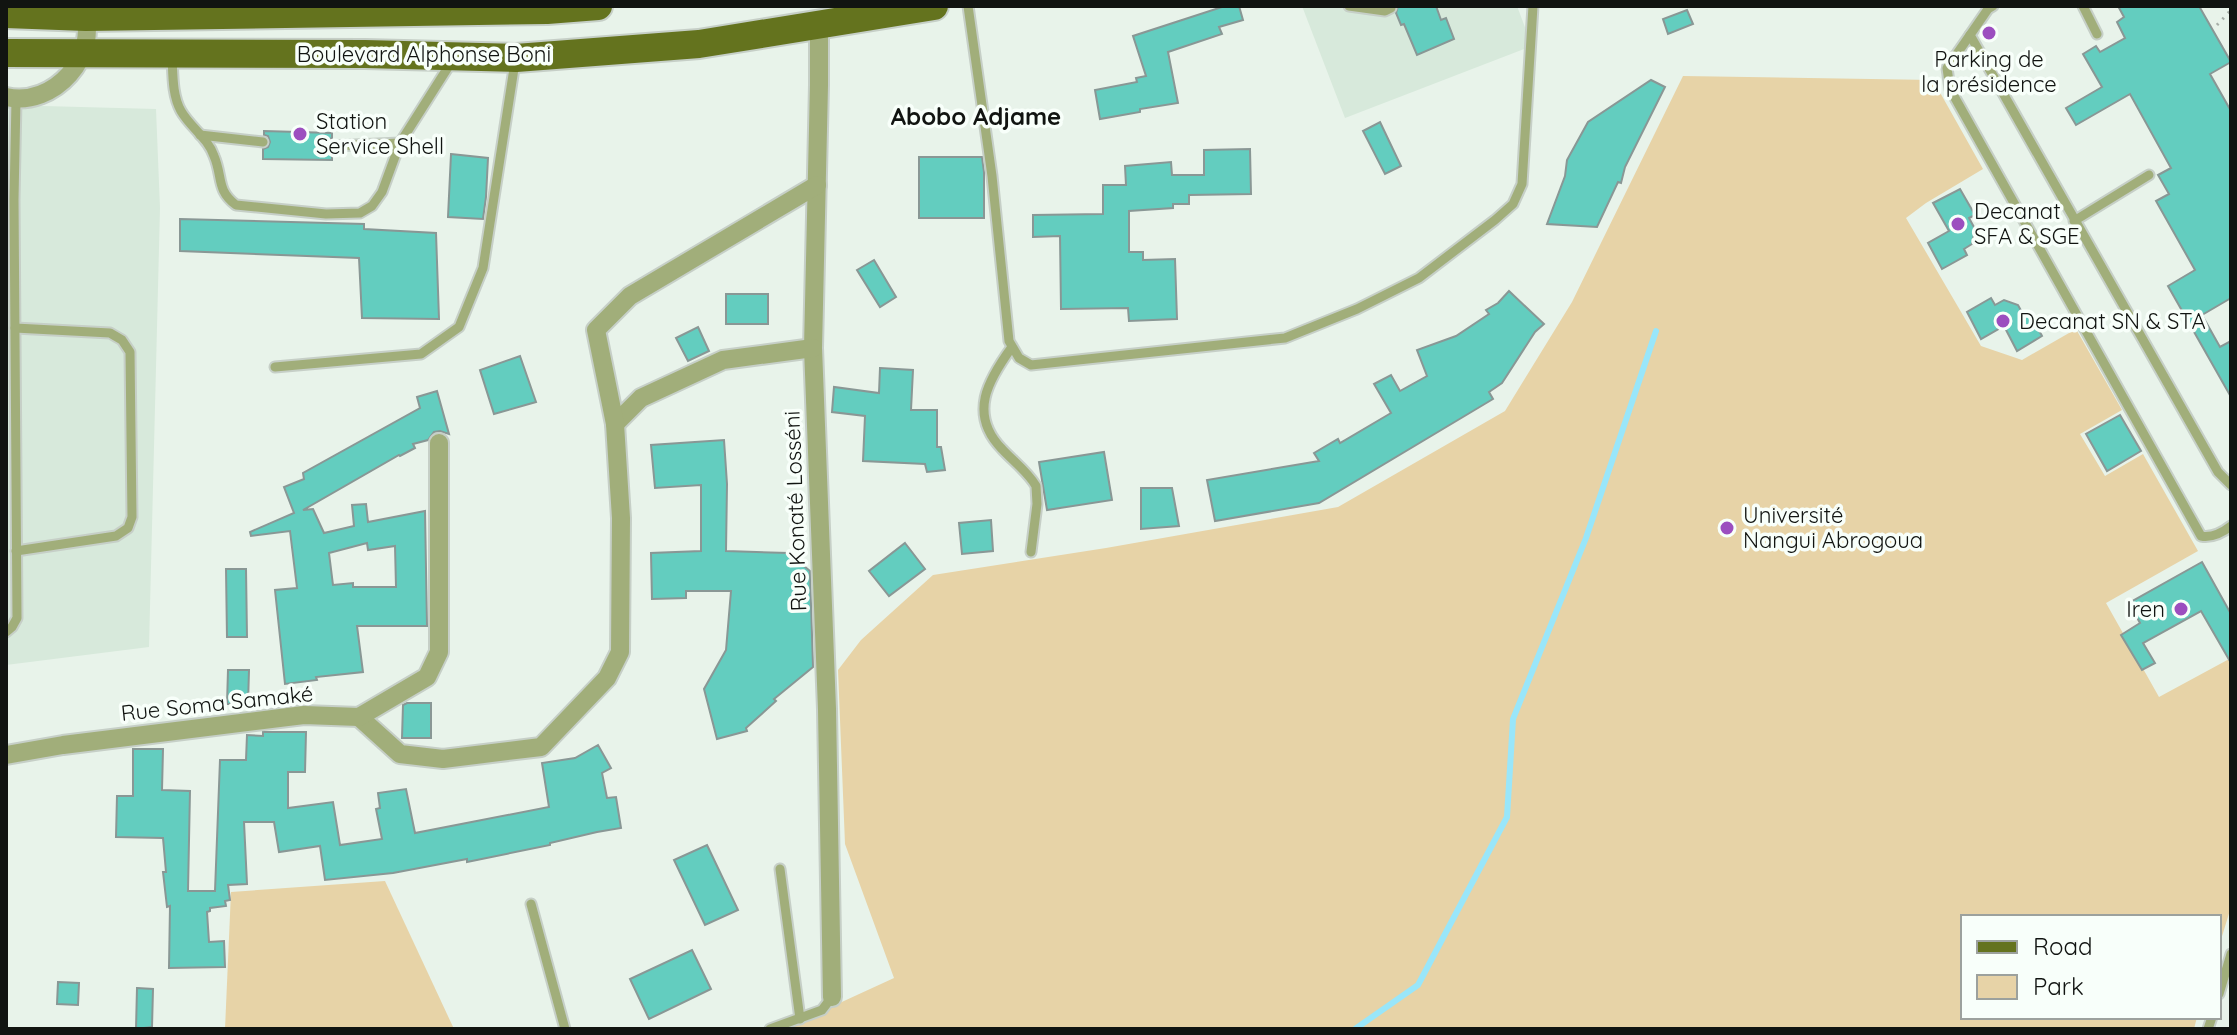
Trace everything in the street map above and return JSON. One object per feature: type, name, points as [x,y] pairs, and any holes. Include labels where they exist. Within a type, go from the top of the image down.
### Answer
[{"type":"main road","name":"Boulevard Alphonse Boni","points":[[6,14],[84,11],[547,10],[598,6]]},
{"type":"main road","name":"Boulevard Alphonse Boni","points":[[6,53],[456,55],[516,58],[699,44],[934,6]]},
{"type":"street","points":[[11,98],[44,94],[67,78],[83,54],[87,36],[84,11]]},
{"type":"street","name":"Rue Konaté Losséni","points":[[819,24],[813,348],[827,709],[832,997]]},
{"type":"street","points":[[439,443],[439,652],[427,677],[359,717],[400,754],[443,759],[541,747],[607,678],[620,652],[621,518],[615,424],[596,330],[630,296],[817,185]]},
{"type":"street","points":[[615,424],[641,398],[723,360],[813,348]]},
{"type":"street","name":"Rue Soma Samaké","points":[[6,755],[304,715],[359,717]]},
{"type":"lane","points":[[968,6],[992,176],[1009,341],[1019,358],[1031,365],[1285,338],[1357,309],[1419,278],[1513,204],[1522,184],[1533,6]]},
{"type":"lane","points":[[1349,6],[1385,11],[1391,8]]},
{"type":"lane","points":[[1993,6],[1947,68],[1950,89],[2201,536],[2208,537],[2231,526]]},
{"type":"lane","points":[[2083,6],[2097,34]]},
{"type":"lane","points":[[1970,35],[2218,472],[2231,485]]},
{"type":"lane","points":[[172,54],[175,93],[181,111],[214,153],[221,189],[228,199],[236,205],[326,214],[360,213],[372,206],[382,192],[400,143],[456,55]]},
{"type":"lane","points":[[275,367],[421,354],[459,327],[483,268],[516,58]]},
{"type":"lane","points":[[6,632],[17,618],[16,551],[11,518],[15,328],[10,198],[11,98]]},
{"type":"lane","points":[[200,135],[263,142]]},
{"type":"lane","points":[[332,146],[400,143]]},
{"type":"lane","points":[[2074,221],[2149,175]]},
{"type":"lane","points":[[15,328],[110,333],[122,340],[130,352],[132,517],[128,528],[116,536],[16,551]]},
{"type":"lane","points":[[1012,347],[996,369],[985,394],[983,413],[989,432],[999,447],[1036,486],[1031,552]]},
{"type":"lane","points":[[780,869],[800,1019]]},
{"type":"lane","points":[[531,904],[565,1029]]},
{"type":"lane","points":[[2221,987],[2231,954]]},
{"type":"lane","points":[[770,1029],[822,1010],[832,997]]},
{"type":"path","points":[[2217,25],[2231,10]]},
{"type":"shaded area","points":[[1302,6],[1517,6],[1532,46],[1345,118]]},
{"type":"shaded area","points":[[6,105],[156,109],[160,208],[149,647],[6,665]]},
{"type":"green space","name":"Université Nangui Abrogoua","points":[[1683,76],[1933,80],[1983,169],[1906,218],[1981,346],[2022,360],[2076,329],[2122,410],[2080,434],[2105,476],[2143,454],[2198,551],[2106,603],[2159,697],[2231,658],[2231,907],[2221,940],[2221,915],[1961,915],[1961,1019],[2196,1019],[2194,1029],[783,1029],[894,978],[845,844],[838,670],[861,640],[933,575],[1338,507],[1505,411],[1572,302]]},
{"type":"green space","points":[[385,881],[454,1029],[225,1029],[231,892]]},
{"type":"building","points":[[1225,6],[1239,6],[1243,20],[1219,27],[1222,34],[1168,52],[1178,103],[1100,119],[1095,90],[1137,82],[1136,78],[1146,76],[1133,36]]},
{"type":"building","points":[[1398,6],[1436,6],[1441,20],[1446,18],[1454,39],[1417,55],[1396,13]]},
{"type":"building","points":[[2118,6],[2199,6],[2231,62],[2210,74],[2231,111],[2231,298],[2202,315],[2220,347],[2231,341],[2231,397],[2168,286],[2195,270],[2156,201],[2169,194],[2158,175],[2171,168],[2130,94],[2076,125],[2066,108],[2102,87],[2083,54],[2096,46],[2100,52],[2125,38],[2117,22],[2124,17]]},
{"type":"building","points":[[1687,10],[1693,24],[1668,34],[1663,19]]},
{"type":"building","points":[[1651,80],[1665,87],[1597,227],[1547,224],[1565,176],[1567,160],[1588,122]]},
{"type":"building","points":[[1380,122],[1401,166],[1385,174],[1363,131]]},
{"type":"building","points":[[264,131],[332,133],[325,146],[326,151],[332,153],[332,160],[263,159],[263,149],[270,142]]},
{"type":"building","points":[[1250,149],[1251,194],[1189,195],[1189,204],[1129,211],[1129,252],[1143,252],[1143,260],[1175,259],[1177,319],[1129,321],[1128,308],[1061,309],[1060,236],[1033,237],[1033,215],[1103,214],[1103,185],[1126,185],[1125,166],[1171,162],[1172,175],[1204,175],[1204,150]]},
{"type":"building","points":[[451,154],[488,158],[483,219],[448,217]]},
{"type":"building","points":[[919,157],[982,157],[984,218],[919,218]]},
{"type":"building","name":"Decanat SFA & SGE","points":[[1960,189],[1975,215],[1969,218],[1975,229],[1972,244],[1964,249],[1967,255],[1942,269],[1928,243],[1949,231],[1933,203]]},
{"type":"building","points":[[180,219],[364,224],[364,229],[436,233],[439,319],[362,318],[359,258],[180,251]]},
{"type":"building","points":[[874,260],[896,297],[880,307],[857,270]]},
{"type":"building","points":[[1509,291],[1544,324],[1535,332],[1502,383],[1489,392],[1493,399],[1319,503],[1215,521],[1207,480],[1319,461],[1314,453],[1338,439],[1340,443],[1391,413],[1374,384],[1391,375],[1400,391],[1427,376],[1417,350],[1456,336],[1489,314],[1486,310]]},
{"type":"building","points":[[726,294],[768,294],[768,324],[726,324]]},
{"type":"building","name":"Decanat SN & STA","points":[[1991,298],[1995,305],[2004,300],[2018,305],[2024,316],[2029,312],[2042,336],[2017,351],[2004,326],[1981,339],[1967,312]]},
{"type":"building","points":[[698,327],[709,351],[688,361],[676,338]]},
{"type":"building","points":[[520,356],[536,402],[494,414],[480,370]]},
{"type":"building","points":[[880,368],[913,370],[911,410],[937,410],[937,447],[941,447],[945,470],[927,472],[925,464],[863,461],[865,416],[832,412],[834,387],[879,393]]},
{"type":"building","points":[[437,391],[449,434],[434,432],[428,440],[413,444],[415,448],[303,510],[313,509],[324,533],[354,526],[352,505],[366,504],[368,522],[425,511],[427,626],[357,626],[363,672],[285,684],[275,590],[297,588],[290,531],[251,536],[250,532],[294,513],[284,487],[304,479],[303,473],[420,408],[417,397]],"holes":[[[367,543],[368,550],[395,546],[396,587],[353,587],[353,583],[333,585],[329,553]]]},
{"type":"building","points":[[2120,415],[2141,451],[2107,471],[2086,434]]},
{"type":"building","points":[[724,440],[726,551],[788,553],[810,571],[813,667],[774,699],[776,701],[746,728],[747,731],[717,739],[704,689],[726,650],[731,591],[686,591],[686,598],[652,599],[651,553],[701,551],[701,485],[655,488],[651,445]]},
{"type":"building","points":[[1104,452],[1112,500],[1047,510],[1039,462]]},
{"type":"building","points":[[1141,488],[1172,488],[1179,526],[1141,529]]},
{"type":"building","points":[[991,520],[993,551],[962,554],[959,523]]},
{"type":"building","points":[[905,543],[925,569],[889,596],[869,571]]},
{"type":"building","name":"Iren","points":[[2202,562],[2231,614],[2231,663],[2201,611],[2143,643],[2155,663],[2142,670],[2121,635],[2140,623],[2129,603]]},
{"type":"building","points":[[226,569],[246,569],[247,637],[227,637]]},
{"type":"building","points":[[228,670],[249,670],[248,704],[227,704]]},
{"type":"building","points":[[431,703],[431,738],[402,738],[403,705]]},
{"type":"building","points":[[263,732],[306,732],[305,772],[288,772],[288,808],[333,802],[340,845],[382,839],[376,809],[380,808],[378,793],[406,789],[415,833],[549,807],[542,763],[575,758],[598,745],[611,768],[602,773],[607,798],[616,797],[621,828],[467,862],[467,859],[393,873],[325,880],[320,846],[279,852],[274,822],[244,822],[247,884],[228,885],[230,900],[225,901],[226,906],[210,908],[207,912],[209,942],[224,941],[225,967],[169,968],[170,906],[167,907],[163,872],[166,872],[163,838],[116,837],[117,796],[133,796],[133,749],[163,749],[162,790],[190,791],[188,891],[215,891],[220,760],[246,760],[247,735],[263,736]]},
{"type":"building","points":[[707,845],[738,910],[705,925],[674,860]]},
{"type":"building","points":[[692,950],[711,989],[649,1019],[630,979]]},
{"type":"building","points":[[58,982],[79,983],[78,1005],[57,1004]]},
{"type":"building","points":[[137,988],[153,989],[152,1027],[136,1029]]},
{"type":"waterway","points":[[1355,1029],[1418,985],[1507,817],[1513,719],[1586,538],[1656,331]]},
{"type":"place","name":"Parking de la présidence","points":[[1989,33]]},
{"type":"place","name":"Station Service Shell","points":[[300,134]]},
{"type":"place","name":"Decanat SFA & SGE","points":[[1958,224]]},
{"type":"place","name":"Decanat SN & STA","points":[[2003,321]]},
{"type":"place","name":"Université Nangui Abrogoua","points":[[1727,528]]},
{"type":"place","name":"Iren","points":[[2181,609]]},
{"type":"district","name":"Abobo Adjame","points":[[976,116]]}]
